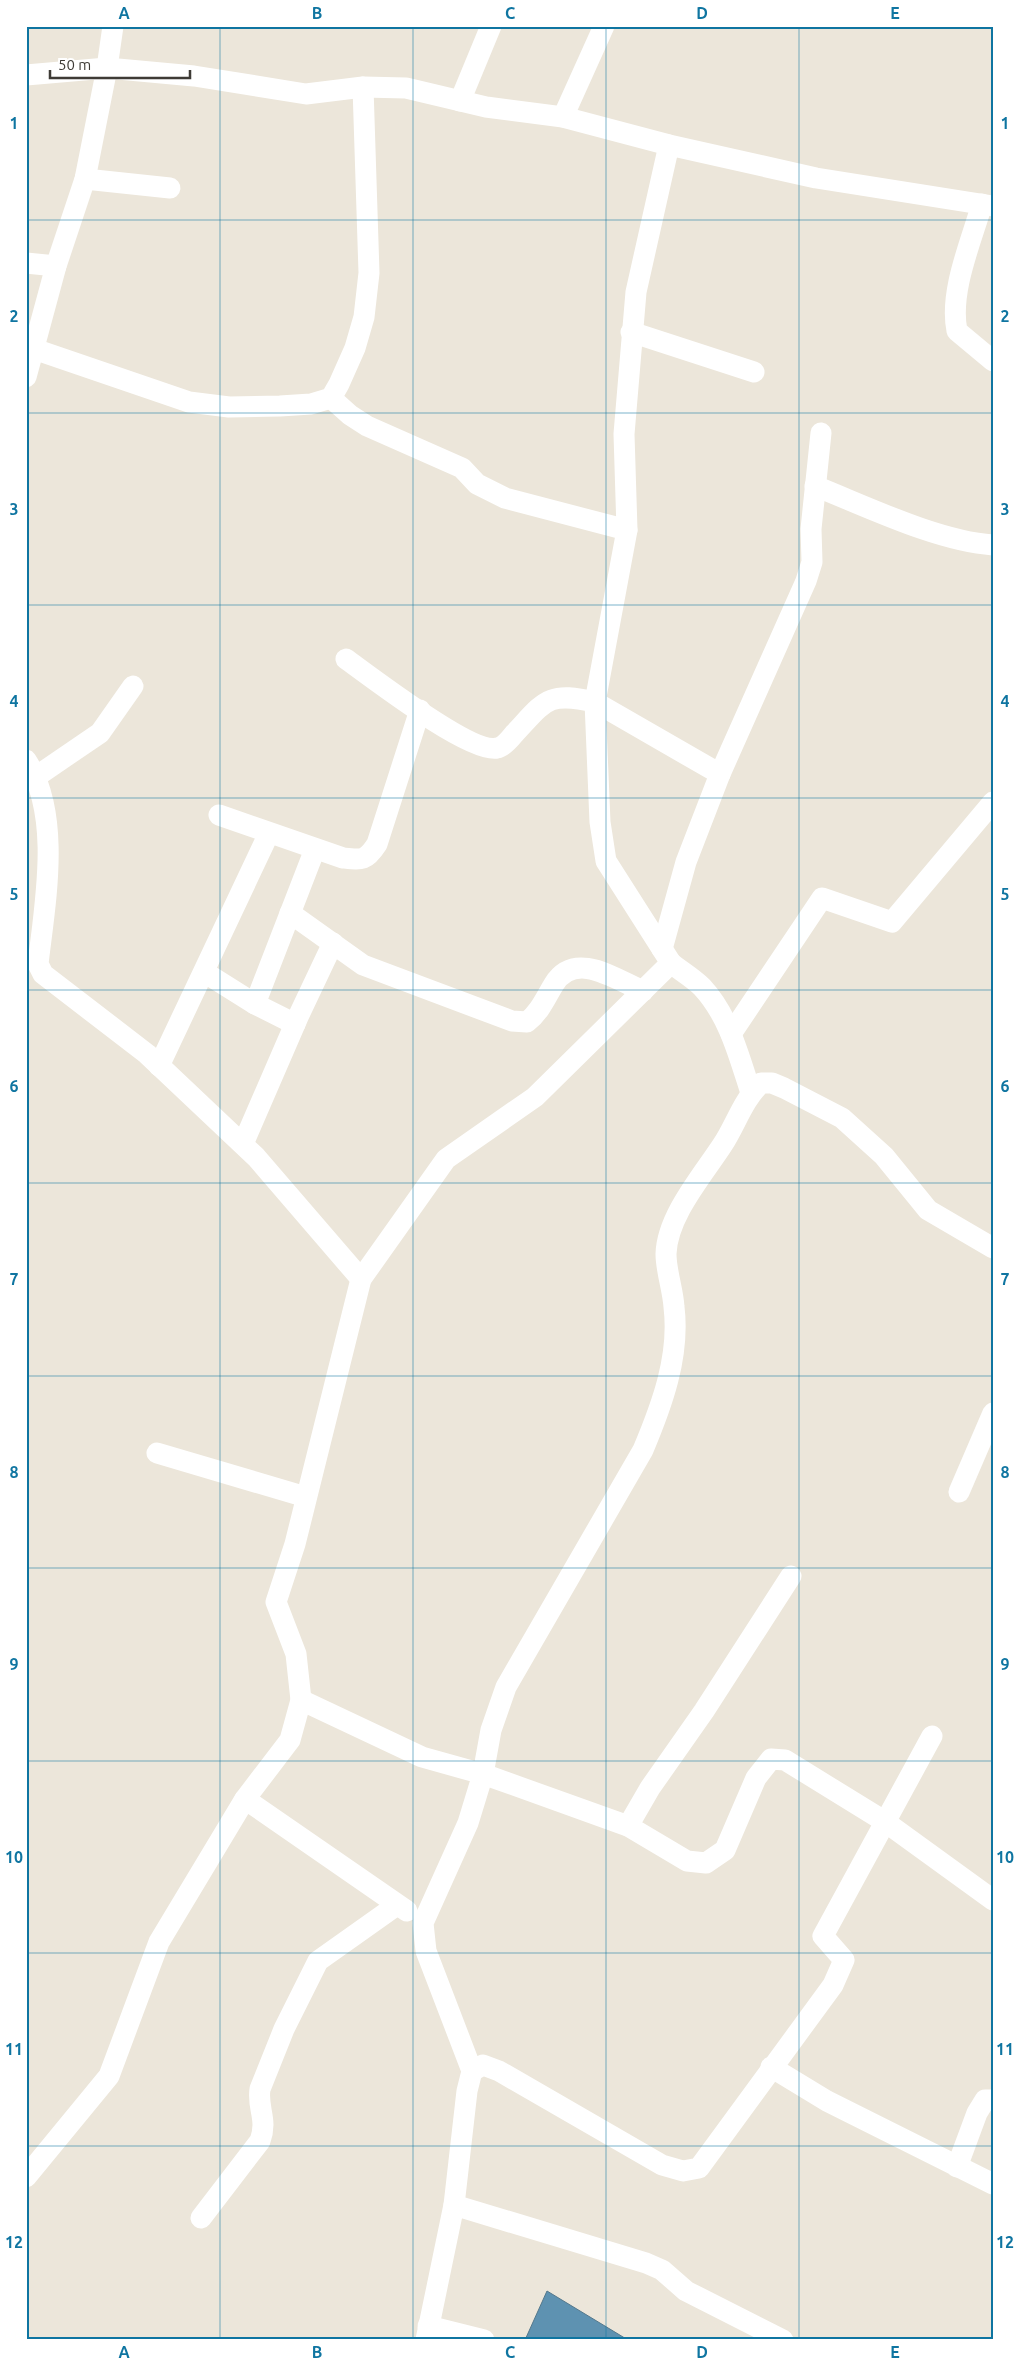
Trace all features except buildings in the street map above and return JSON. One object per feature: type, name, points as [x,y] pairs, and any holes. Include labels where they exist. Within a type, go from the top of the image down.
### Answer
[{"type":"street","points":[[26,377],[56,266],[85,179],[107,68],[113,26]]},
{"type":"street","points":[[460,101],[491,26]]},
{"type":"street","points":[[563,118],[604,26]]},
{"type":"street","points":[[26,75],[107,68],[194,76],[306,94],[363,88],[406,88],[486,107],[563,118],[670,145],[816,178],[987,205],[956,296],[954,319],[956,331],[993,361]]},
{"type":"street","points":[[34,349],[189,402],[229,407],[280,406],[311,404],[331,398],[340,384],[355,348],[364,317],[369,273],[363,88]]},
{"type":"street","points":[[670,145],[636,292],[631,332],[624,434],[627,530],[595,702],[600,822],[606,861],[666,956],[701,987],[716,1006],[731,1034],[751,1093]]},
{"type":"street","points":[[85,179],[170,188]]},
{"type":"street","points":[[26,263],[56,266]]},
{"type":"street","points":[[631,332],[754,372]]},
{"type":"street","points":[[331,398],[350,415],[367,426],[437,455],[462,468],[477,484],[504,498],[627,530]]},
{"type":"street","points":[[26,2177],[109,2076],[159,1942],[245,1799],[290,1740],[301,1700],[296,1654],[276,1602],[306,1497],[361,1279],[446,1159],[535,1097],[643,991],[666,956],[686,862],[720,774],[806,581],[812,562],[811,529],[821,434]]},
{"type":"street","points":[[815,486],[960,541],[993,546]]},
{"type":"street","points":[[346,659],[456,735],[488,749],[498,748],[508,740],[544,702],[573,697],[595,702],[720,774]]},
{"type":"street","points":[[133,686],[100,733],[30,769],[42,797],[47,835],[46,888],[38,964],[35,973],[159,1066],[256,1157],[361,1279]]},
{"type":"street","points":[[219,816],[343,858],[361,860],[370,856],[377,844],[420,710]]},
{"type":"street","points":[[731,1034],[822,898],[892,922],[993,802]]},
{"type":"street","points":[[159,1066],[269,833]]},
{"type":"street","points":[[255,1004],[315,848]]},
{"type":"street","points":[[290,913],[363,965],[512,1021],[528,1022],[535,1016],[557,980],[568,969],[577,967],[596,970],[643,991]]},
{"type":"street","points":[[242,1144],[333,944]]},
{"type":"street","points":[[204,972],[255,1004],[295,1024]]},
{"type":"street","points":[[484,2340],[427,2333],[454,2204],[467,2091],[472,2071],[426,1950],[423,1923],[468,1823],[482,1774],[491,1730],[506,1688],[643,1450],[659,1410],[668,1379],[675,1336],[675,1308],[666,1255],[668,1239],[675,1223],[698,1178],[724,1144],[751,1093],[761,1084],[772,1083],[842,1118],[884,1156],[928,1210],[993,1248]]},
{"type":"street","points":[[959,1492],[993,1413]]},
{"type":"street","points":[[157,1453],[306,1497]]},
{"type":"street","points":[[628,1826],[650,1788],[704,1711],[791,1576]]},
{"type":"street","points":[[301,1700],[422,1757],[482,1774],[628,1826],[687,1860],[706,1863],[725,1850],[756,1778],[771,1759],[785,1760],[884,1821],[993,1900]]},
{"type":"street","points":[[472,2071],[483,2065],[500,2071],[662,2165],[683,2171],[699,2168],[771,2067],[833,1985],[844,1960],[823,1936],[932,1736]]},
{"type":"street","points":[[245,1799],[423,1923]]},
{"type":"street","points":[[201,2218],[260,2141],[264,2129],[258,2098],[260,2089],[284,2029],[318,1961],[397,1905]]},
{"type":"street","points":[[771,2067],[827,2101],[993,2184]]},
{"type":"street","points":[[957,2167],[977,2113],[985,2100],[993,2100]]},
{"type":"street","points":[[454,2204],[646,2263],[662,2270],[686,2291],[783,2340]]},
{"type":"water","points":[[547,2291],[628,2340],[525,2340]]}]
